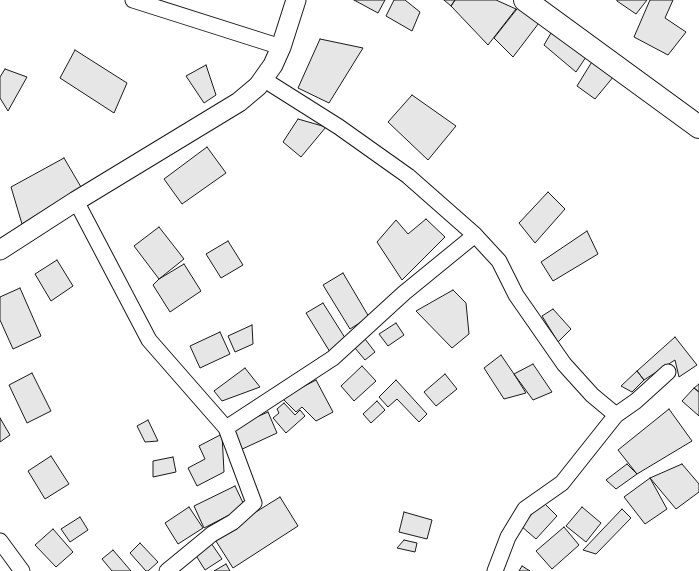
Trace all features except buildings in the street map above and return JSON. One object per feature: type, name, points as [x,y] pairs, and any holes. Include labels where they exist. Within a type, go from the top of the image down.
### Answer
[{"type":"main road","points":[[525,0],[699,126]]},
{"type":"street","points":[[133,0],[281,47]]},
{"type":"street","points":[[0,250],[76,201],[239,102],[258,86],[273,65],[281,47],[296,0]]},
{"type":"street","points":[[263,79],[339,127],[408,176],[475,235],[499,261],[516,295],[564,364],[592,395],[616,415]]},
{"type":"street","points":[[76,201],[149,340],[226,428],[254,503],[233,522],[212,534],[167,571]]},
{"type":"street","points":[[226,428],[333,358],[404,293],[475,235]]},
{"type":"street","points":[[495,571],[508,537],[525,509],[562,483],[616,415],[636,401],[668,372]]},
{"type":"street","points":[[0,541],[22,571]]}]
